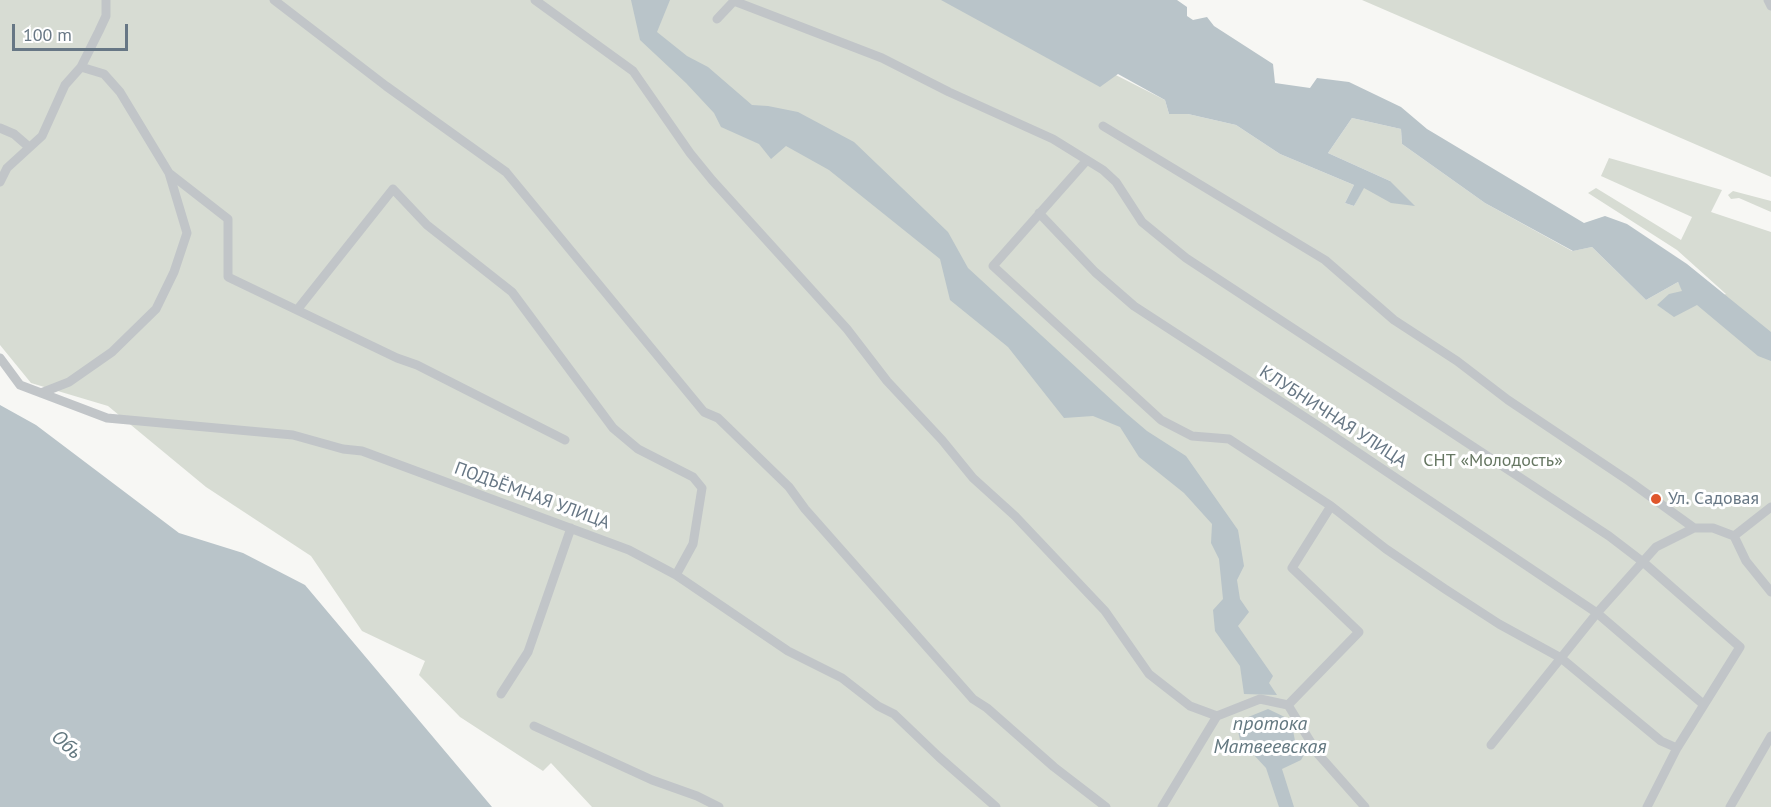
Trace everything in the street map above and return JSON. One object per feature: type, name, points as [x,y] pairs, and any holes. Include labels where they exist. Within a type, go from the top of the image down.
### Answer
[{"type":"street","points":[[0,182],[7,168],[42,136],[65,85],[81,67],[106,16],[106,0]]},
{"type":"street","points":[[274,0],[386,86],[506,172],[704,412],[718,418],[789,487],[805,510],[973,699],[987,708],[1054,767],[1106,807]]},
{"type":"street","points":[[535,0],[633,71],[690,153],[712,180],[847,329],[887,381],[942,440],[973,478],[1015,516],[1105,611],[1149,674],[1190,706],[1217,716]]},
{"type":"street","points":[[1768,0],[1771,6]]},
{"type":"street","points":[[717,19],[735,1],[882,58],[949,92],[1053,139],[1103,170],[1116,182],[1142,222],[1186,258],[1572,511],[1643,562],[1740,647],[1677,748],[1647,807]]},
{"type":"street","points":[[41,393],[69,382],[112,352],[156,309],[174,272],[187,233],[169,173],[120,92],[104,74],[81,67]]},
{"type":"street","points":[[1103,126],[1325,260],[1394,320],[1457,361],[1508,400],[1694,528]]},
{"type":"street","points":[[0,128],[14,134],[29,147]]},
{"type":"street","points":[[1087,160],[993,266],[1161,420],[1192,436],[1229,439],[1331,507],[1386,549],[1481,613],[1561,658],[1661,741],[1677,748]]},
{"type":"street","points":[[169,173],[228,219],[228,277],[397,358],[417,365],[565,440]]},
{"type":"street","points":[[297,310],[393,189],[427,225],[512,292],[613,428],[638,449],[693,477],[702,488],[693,544],[676,575]]},
{"type":"street","name":"КЛУБНИЧНАЯ УЛИЦА","points":[[1039,213],[1095,272],[1134,306],[1317,425],[1597,613],[1703,704]]},
{"type":"street","name":"ПОДЪЁМНАЯ УЛИЦА","points":[[0,358],[20,385],[107,418],[293,435],[343,449],[362,451],[629,550],[676,575],[788,651],[842,678],[878,706],[894,714],[996,807]]},
{"type":"street","points":[[1288,705],[1359,632],[1292,568],[1331,507]]},
{"type":"street","points":[[1734,536],[1771,507]]},
{"type":"street","points":[[501,694],[528,652],[571,528]]},
{"type":"street","points":[[1491,745],[1597,613],[1656,547],[1694,528],[1713,528],[1734,536],[1746,561],[1771,592]]},
{"type":"street","points":[[1162,807],[1217,716],[1260,699],[1288,705],[1318,754],[1365,807]]},
{"type":"street","points":[[534,726],[652,780],[697,796],[719,807]]},
{"type":"street","points":[[1730,807],[1771,736]]},
{"type":"green space","name":"СНТ «Молодость»","points":[[0,0],[968,0],[1165,100],[1169,114],[1188,114],[1236,125],[1280,154],[1354,185],[1345,203],[1354,206],[1363,188],[1390,181],[1328,153],[1352,118],[1401,129],[1402,144],[1485,203],[1572,251],[1592,247],[1646,300],[1678,282],[1683,291],[1697,305],[1726,294],[1677,250],[1588,193],[1596,188],[1681,240],[1692,217],[1601,176],[1609,158],[1722,190],[1711,212],[1771,232],[1771,807],[592,807],[551,763],[543,771],[460,717],[419,675],[425,661],[362,631],[311,556],[206,487],[108,406],[31,383],[0,345]]},
{"type":"green space","points":[[1362,0],[1771,0],[1771,177]]},
{"type":"green space","points":[[1733,191],[1771,201],[1771,212],[1739,198],[1731,199],[1728,195]]},
{"type":"water","points":[[631,0],[670,0],[657,32],[687,56],[708,67],[752,105],[798,112],[854,142],[948,232],[968,268],[1127,414],[1147,431],[1186,456],[1238,530],[1244,566],[1237,580],[1240,599],[1249,612],[1238,626],[1273,676],[1269,683],[1277,695],[1244,694],[1240,666],[1215,631],[1213,610],[1223,599],[1219,559],[1211,543],[1212,524],[1184,493],[1139,457],[1120,427],[1093,416],[1064,418],[1008,347],[950,300],[940,259],[829,170],[786,146],[771,159],[759,144],[721,127],[714,113],[640,40]]},
{"type":"water","points":[[941,0],[1177,0],[1187,7],[1187,16],[1193,20],[1207,17],[1214,26],[1273,64],[1275,83],[1310,88],[1317,78],[1349,82],[1401,107],[1427,129],[1584,223],[1605,216],[1627,224],[1687,264],[1771,332],[1771,361],[1758,356],[1697,305],[1674,317],[1657,305],[1669,294],[1682,291],[1678,282],[1646,300],[1592,247],[1573,251],[1485,203],[1402,144],[1401,129],[1352,118],[1328,153],[1390,181],[1415,206],[1391,203],[1364,188],[1354,206],[1345,203],[1354,185],[1280,154],[1236,125],[1188,114],[1169,114],[1165,100],[1118,74],[1100,87]]},
{"type":"water","name":"Обь","points":[[0,405],[36,425],[179,533],[243,553],[305,585],[492,807],[0,807]]},
{"type":"water","name":"протока Матвеевская","points":[[1268,709],[1291,720],[1296,746],[1305,753],[1301,760],[1282,769],[1294,807],[1279,807],[1266,768],[1240,740],[1236,722]]},
{"type":"place","name":"Ул. Садовая","points":[[1656,499]]}]
